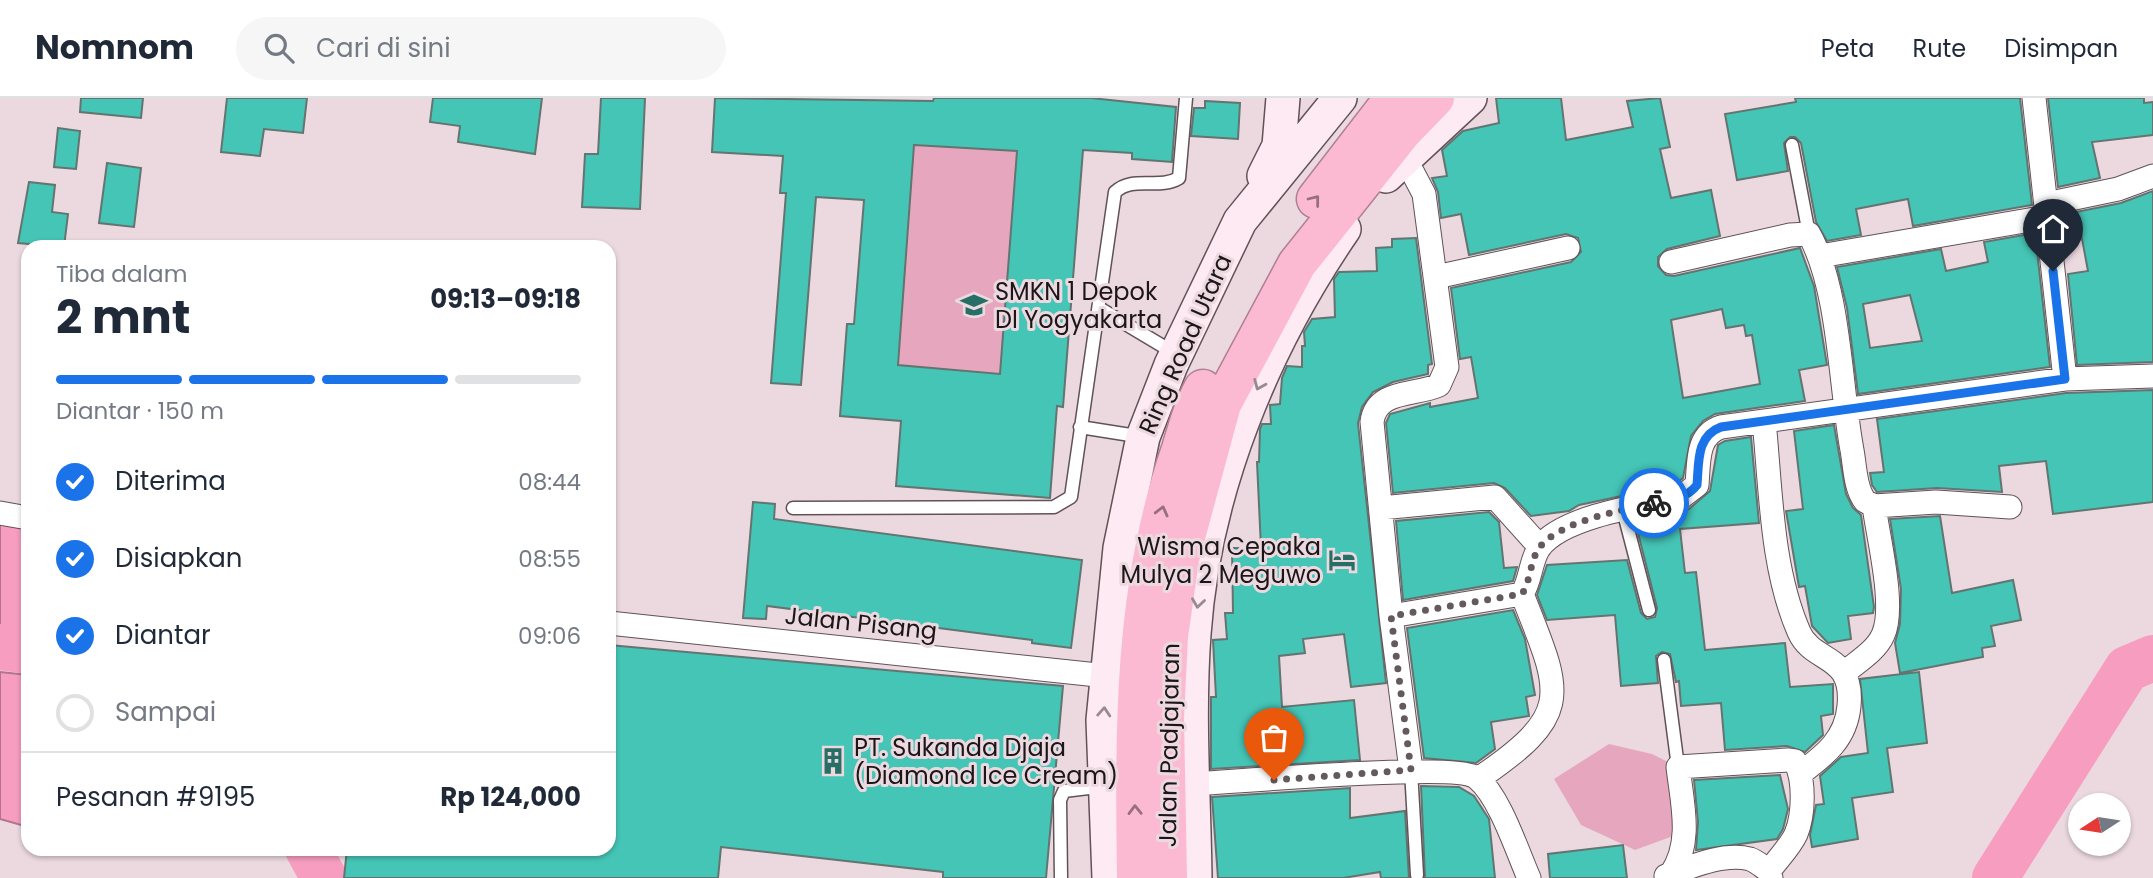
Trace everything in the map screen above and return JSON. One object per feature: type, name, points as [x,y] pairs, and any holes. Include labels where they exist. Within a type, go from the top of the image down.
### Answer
[{"type":"highway","name":"Jalan Padjajaran","points":[[1136,878],[1134,719],[1139,643],[1150,560],[1171,477],[1199,395],[1272,256],[1394,98]]},
{"type":"highway","name":"Jalan Padjajaran","points":[[1168,878],[1165,718],[1169,636],[1180,559],[1222,404],[1297,264],[1404,131],[1435,98]]},
{"type":"street","points":[[1240,221],[1279,146],[1283,98]]},
{"type":"street","name":"Ring Road Utara","points":[[1109,878],[1103,720],[1120,548],[1143,437],[1176,354],[1240,221],[1340,98]]},
{"type":"street","points":[[1195,878],[1194,632],[1205,561],[1230,460],[1259,382],[1306,289],[1352,217],[1397,162],[1470,98]]},
{"type":"street","points":[[2034,98],[2065,379]]},
{"type":"street","points":[[1397,162],[1413,173],[1424,194],[1447,366],[1445,377],[1431,389],[1383,399],[1374,409],[1391,616],[1411,770]]},
{"type":"street","points":[[1820,256],[2046,211],[2153,176]]},
{"type":"street","points":[[1671,262],[1790,235],[1809,234],[1820,256],[1859,489],[1865,501],[1874,506],[1936,502],[2010,507]]},
{"type":"street","points":[[1436,277],[1567,248]]},
{"type":"street","points":[[1478,779],[1522,750],[1549,715],[1553,697],[1548,660],[1522,594],[1540,547],[1566,529],[1623,510],[1687,495],[1697,485],[1700,453],[1706,435],[1721,427],[2065,379],[2153,376]]},
{"type":"street","points":[[1764,421],[1776,536],[1787,601],[1800,635],[1808,646],[1833,660],[1844,673],[1849,704],[1844,727],[1831,750],[1801,773]]},
{"type":"street","points":[[1381,508],[1495,497],[1540,547]]},
{"type":"street","points":[[1844,673],[1869,652],[1884,633],[1886,598],[1874,506]]},
{"type":"street","points":[[0,513],[21,517]]},
{"type":"street","points":[[1391,616],[1522,594]]},
{"type":"street","name":"Jalan Pisang","points":[[616,624],[1107,676]]},
{"type":"street","points":[[1795,761],[1801,773],[1801,812],[1795,835],[1770,875],[1751,859],[1735,858],[1665,876],[1679,863],[1686,830],[1678,768],[1795,761]]},
{"type":"street","points":[[1193,784],[1411,770],[1469,774],[1478,779],[1493,799],[1529,878]]},
{"type":"lane","points":[[793,508],[1054,507],[1071,497],[1115,192],[1130,183],[1170,183],[1179,178],[1186,98]]},
{"type":"lane","points":[[1792,145],[1809,234]]},
{"type":"lane","points":[[1099,308],[1176,354]]},
{"type":"lane","points":[[1080,428],[1143,437]]},
{"type":"lane","points":[[1623,510],[1649,610]]},
{"type":"lane","points":[[1664,660],[1678,768]]},
{"type":"lane","points":[[1411,770],[1417,875]]},
{"type":"lane","points":[[1061,878],[1060,800],[1064,791],[1106,786]]},
{"type":"shaded area","points":[[914,145],[1017,151],[1000,374],[852,361],[899,355]]},
{"type":"shaded area","points":[[0,524],[21,527],[21,643],[0,641]]},
{"type":"shaded area","points":[[0,672],[21,674],[21,825],[0,819]]},
{"type":"shaded area","points":[[1609,744],[1652,754],[1676,766],[1684,832],[1635,850],[1581,825],[1554,779]]},
{"type":"building","points":[[81,98],[143,98],[141,118],[80,112]]},
{"type":"building","points":[[227,98],[307,98],[303,133],[264,129],[260,156],[221,152]]},
{"type":"building","points":[[433,98],[542,98],[535,154],[458,142],[460,126],[430,122]]},
{"type":"building","points":[[601,98],[645,98],[640,209],[582,207],[585,154],[598,154]]},
{"type":"building","points":[[715,98],[933,101],[934,98],[1091,98],[1176,107],[1172,162],[1132,159],[1132,153],[1083,150],[1063,407],[1057,406],[1050,498],[896,486],[901,421],[840,416],[847,324],[854,324],[864,200],[816,197],[801,385],[771,383],[786,193],[780,193],[783,156],[712,152]],"holes":[[[914,145],[1017,151],[1000,374],[898,365]]]},
{"type":"building","points":[[1496,98],[1561,98],[1566,140],[1633,127],[1627,101],[1660,98],[1670,147],[1660,149],[1671,198],[1711,190],[1720,236],[1667,249],[1658,257],[1658,266],[1666,275],[1674,276],[1800,248],[1814,286],[1827,365],[1799,370],[1805,401],[1715,414],[1703,421],[1691,436],[1683,478],[1674,485],[1579,505],[1569,511],[1531,516],[1505,488],[1494,483],[1393,493],[1386,423],[1390,414],[1430,403],[1430,407],[1478,398],[1471,357],[1460,359],[1451,288],[1571,262],[1581,252],[1578,238],[1566,234],[1469,255],[1461,214],[1441,218],[1438,192],[1432,178],[1447,176],[1442,150],[1463,131],[1499,123]],"holes":[[[1722,309],[1726,328],[1744,325],[1746,336],[1752,335],[1760,384],[1683,398],[1671,320]]]},
{"type":"building","points":[[1795,98],[2020,98],[2032,205],[1913,226],[1908,199],[1856,209],[1861,235],[1827,241],[1816,222],[1801,143],[1795,137],[1790,137],[1784,143],[1788,171],[1737,180],[1725,114],[1796,102]]},
{"type":"building","points":[[2048,98],[2144,98],[2144,103],[2153,102],[2153,135],[2092,142],[2100,178],[2058,187]]},
{"type":"building","points":[[1205,101],[1240,103],[1238,139],[1191,136],[1194,108],[1205,108]]},
{"type":"building","points":[[58,128],[80,131],[76,169],[54,167]]},
{"type":"building","points":[[107,163],[141,168],[134,227],[99,223]]},
{"type":"building","points":[[29,182],[55,185],[52,212],[68,214],[65,240],[21,240],[21,243],[18,243]]},
{"type":"building","points":[[2153,191],[2153,362],[2077,365],[2068,274],[2088,271],[2080,228],[2063,231],[2061,215],[2121,203]]},
{"type":"building","points":[[2035,233],[2050,367],[1858,394],[1847,308],[1837,267],[1941,249],[1946,271],[1988,262],[1984,242]],"holes":[[[1910,295],[1922,341],[1870,348],[1863,304]]]},
{"type":"building","points":[[1416,238],[1432,364],[1428,365],[1428,374],[1393,382],[1373,392],[1362,407],[1358,423],[1386,683],[1351,687],[1344,634],[1303,639],[1305,653],[1279,656],[1282,707],[1354,700],[1360,760],[1211,769],[1211,697],[1216,697],[1213,640],[1227,639],[1225,613],[1233,613],[1232,548],[1261,548],[1257,462],[1260,429],[1262,424],[1271,424],[1270,405],[1280,404],[1282,378],[1287,366],[1302,367],[1304,332],[1312,319],[1335,317],[1334,279],[1339,272],[1377,271],[1376,248],[1392,247],[1392,239]]},
{"type":"building","points":[[2153,390],[2153,502],[2053,514],[2046,461],[1999,466],[2002,492],[1937,488],[1877,492],[1872,485],[1870,473],[1884,472],[1877,419],[2066,393]]},
{"type":"building","points":[[1834,425],[1846,494],[1853,508],[1861,515],[1874,607],[1873,613],[1848,616],[1851,639],[1828,643],[1812,626],[1805,586],[1799,587],[1786,511],[1803,509],[1794,431]]},
{"type":"building","points":[[1751,437],[1759,523],[1680,529],[1685,573],[1696,572],[1705,650],[1785,643],[1790,687],[1833,684],[1833,714],[1821,716],[1823,735],[1805,752],[1787,746],[1725,750],[1721,703],[1681,706],[1679,681],[1676,682],[1670,654],[1662,652],[1656,656],[1658,683],[1621,686],[1615,615],[1547,620],[1537,595],[1547,565],[1627,560],[1641,613],[1647,619],[1655,617],[1657,608],[1635,521],[1689,509],[1710,491],[1718,445],[1725,441]]},
{"type":"building","points":[[753,502],[775,504],[774,519],[1082,560],[1071,648],[1032,643],[1032,640],[767,606],[766,619],[743,618]]},
{"type":"building","points":[[1489,512],[1499,522],[1504,568],[1517,567],[1513,581],[1403,600],[1396,521]]},
{"type":"building","points":[[1940,516],[1952,593],[2013,580],[2021,620],[1991,626],[1995,646],[1982,648],[1983,657],[1900,673],[1895,643],[1900,624],[1901,589],[1890,519]]},
{"type":"building","points":[[1513,610],[1525,639],[1535,695],[1526,697],[1529,716],[1491,722],[1495,749],[1476,763],[1424,758],[1407,628]]},
{"type":"building","name":"PT. Sukanda Djaja (Diamond Ice Cream)","points":[[616,646],[1063,686],[1046,878],[943,878],[943,872],[721,847],[718,878],[344,878],[346,856],[616,856]]},
{"type":"building","points":[[1919,672],[1927,743],[1887,748],[1893,792],[1852,798],[1858,839],[1812,847],[1810,835],[1816,805],[1824,804],[1820,776],[1841,757],[1868,753],[1860,679]]},
{"type":"building","points":[[1780,775],[1788,809],[1783,829],[1777,839],[1696,850],[1698,822],[1694,780]]},
{"type":"building","points":[[1421,786],[1459,787],[1474,796],[1489,819],[1495,878],[1425,878]]},
{"type":"building","points":[[1350,788],[1350,818],[1405,811],[1409,878],[1381,878],[1380,872],[1343,878],[1218,878],[1212,797]]},
{"type":"building","points":[[1623,845],[1627,878],[1550,878],[1548,854]]},
{"type":"waterway","points":[[0,647],[21,650]]},
{"type":"waterway","points":[[1995,878],[2127,669],[2153,658]]},
{"type":"waterway","points":[[312,856],[324,878]]},
{"type":"way so far","points":[[1274,780],[1411,770],[1391,616],[1505,599],[1522,594],[1535,557],[1540,547],[1550,538],[1587,521],[1654,503]]},
{"type":"place","name":"SMKN 1 Depok DI Yogyakarta","points":[[974,305]]},
{"type":"place","name":"Wisma Cepaka Mulya 2 Meguwo","points":[[1342,560]]},
{"type":"place","name":"PT. Sukanda Djaja (Diamond Ice Cream)","points":[[833,761]]},
{"type":"route","points":[[1654,503],[1680,498],[1693,491],[1697,485],[1702,443],[1711,430],[2065,379],[2053,271]]}]
